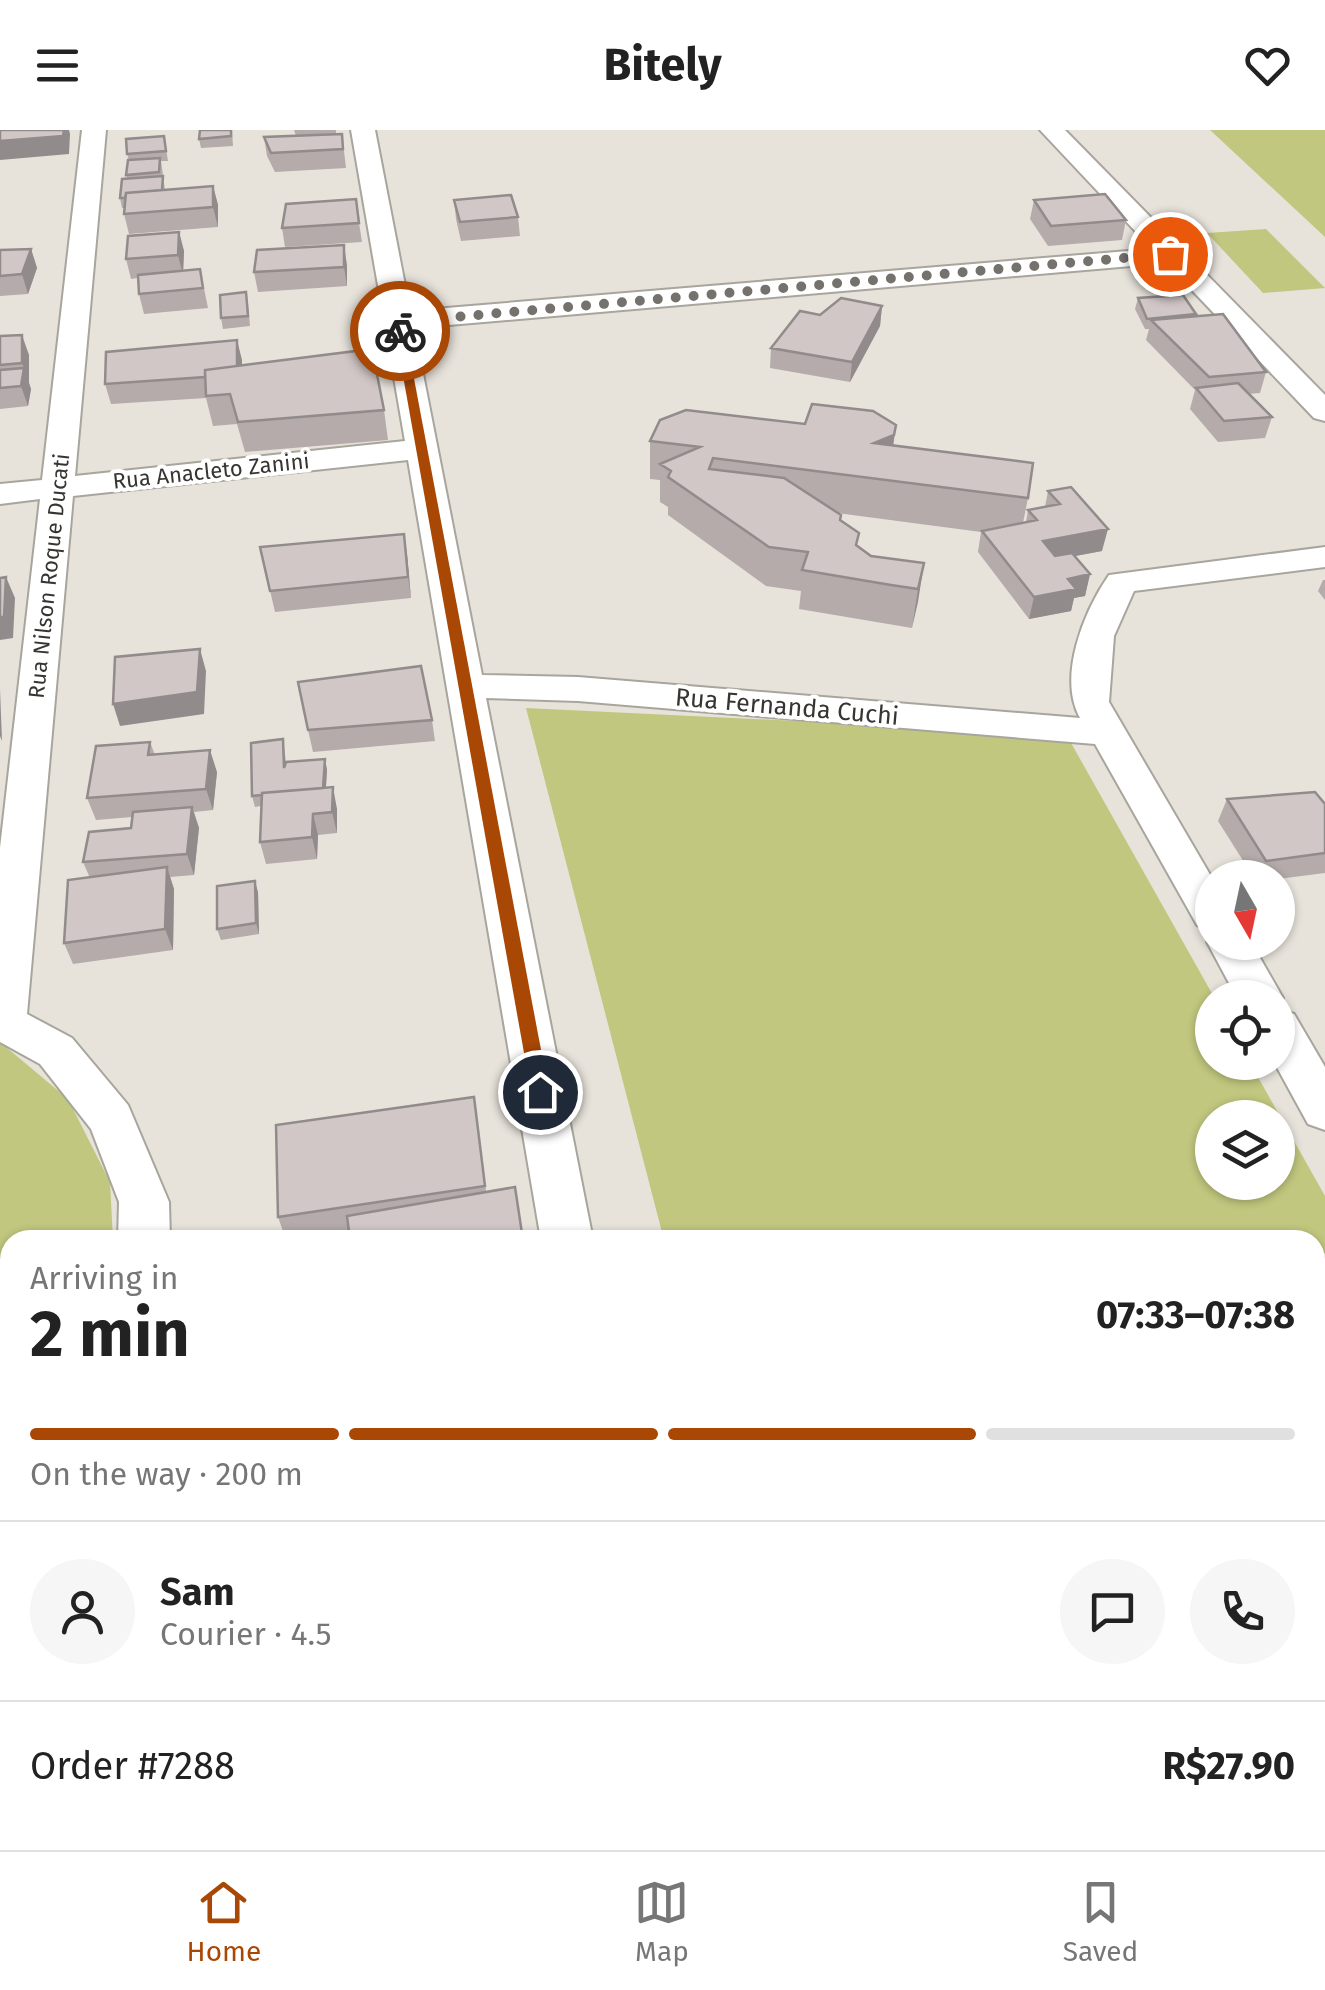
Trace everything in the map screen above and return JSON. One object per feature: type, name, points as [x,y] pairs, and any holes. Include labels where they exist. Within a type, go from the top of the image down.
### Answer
[{"type":"street","name":"Rua Nilson Roque Ducati","points":[[2,1022],[94,130]]},
{"type":"street","points":[[363,130],[565,1230]]},
{"type":"street","points":[[1052,130],[1325,412]]},
{"type":"street","points":[[398,322],[1170,254]]},
{"type":"street","name":"Rua Anacleto Zanini","points":[[0,494],[422,449]]},
{"type":"street","points":[[1195,884],[1090,702],[1096,636],[1121,582],[1325,557]]},
{"type":"street","name":"Rua Fernanda Cuchi","points":[[465,686],[578,689],[1109,734]]},
{"type":"street","points":[[2,1022],[56,1051],[111,1119],[144,1202],[144,1230]]},
{"type":"street","points":[[1295,1057],[1325,1110]]},
{"type":"green space","points":[[1210,130],[1325,130],[1325,237]]},
{"type":"green space","points":[[1266,229],[1325,288],[1263,293],[1207,233]]},
{"type":"green space","points":[[526,708],[1066,734],[1204,980],[1195,980],[1195,1080],[1260,1080],[1271,1100],[1195,1100],[1195,1200],[1295,1200],[1295,1143],[1325,1196],[1325,1230],[661,1230]]},
{"type":"green space","points":[[0,1042],[68,1099],[110,1182],[112,1230],[0,1230]]},
{"type":"building","points":[[0,130],[64,130],[63,136],[0,141]]},
{"type":"building","points":[[200,130],[231,130],[231,136],[199,139]]},
{"type":"building","points":[[342,134],[343,149],[271,153],[264,137]]},
{"type":"building","points":[[164,136],[166,151],[127,154],[126,139]]},
{"type":"building","points":[[160,158],[159,172],[126,175],[128,160]]},
{"type":"building","points":[[163,176],[162,190],[126,193],[125,198],[120,198],[122,179]]},
{"type":"building","points":[[213,186],[213,207],[124,214],[126,193]]},
{"type":"building","points":[[1105,194],[1126,220],[1051,226],[1034,200]]},
{"type":"building","points":[[511,195],[518,217],[460,222],[454,200]]},
{"type":"building","points":[[356,199],[359,223],[282,228],[286,204]]},
{"type":"building","points":[[179,232],[178,255],[126,259],[128,236]]},
{"type":"building","points":[[344,245],[344,267],[254,272],[257,250]]},
{"type":"building","points":[[31,249],[22,274],[0,276],[0,250]]},
{"type":"building","points":[[200,269],[203,288],[139,294],[138,275]]},
{"type":"building","points":[[246,292],[248,316],[221,318],[220,295]]},
{"type":"building","points":[[1183,295],[1196,314],[1147,319],[1138,298]]},
{"type":"building","points":[[841,298],[882,306],[852,362],[771,348],[800,311],[820,315]]},
{"type":"building","points":[[1223,314],[1266,372],[1209,377],[1151,320]]},
{"type":"building","points":[[22,335],[22,363],[0,365],[0,336]]},
{"type":"building","points":[[237,340],[237,366],[205,370],[205,377],[105,384],[106,352]]},
{"type":"building","points":[[372,349],[384,410],[238,422],[230,394],[206,396],[205,370]]},
{"type":"building","points":[[24,368],[21,386],[0,388],[0,370]]},
{"type":"building","points":[[1238,383],[1272,417],[1224,421],[1196,388]]},
{"type":"building","points":[[812,404],[873,411],[896,425],[894,435],[874,443],[1033,463],[1028,498],[713,458],[709,469],[784,478],[841,515],[840,520],[859,533],[856,545],[871,556],[924,563],[918,589],[891,585],[802,570],[808,552],[769,547],[668,477],[671,471],[660,464],[700,447],[650,441],[660,420],[686,410],[805,424]]},
{"type":"building","points":[[1071,487],[1108,529],[1043,541],[1055,556],[1072,553],[1090,574],[1068,579],[1076,589],[1034,597],[982,531],[1037,520],[1028,510],[1060,504],[1048,491]]},
{"type":"building","points":[[404,534],[408,577],[270,591],[260,547]]},
{"type":"building","points":[[6,577],[4,617],[0,617],[0,578]]},
{"type":"building","points":[[200,649],[197,692],[113,704],[115,657]]},
{"type":"building","points":[[421,666],[432,720],[308,730],[298,682]]},
{"type":"building","points":[[283,739],[284,768],[286,762],[325,759],[323,788],[252,796],[251,743]]},
{"type":"building","points":[[150,742],[148,755],[210,750],[206,789],[87,798],[96,746]]},
{"type":"building","points":[[333,787],[332,812],[313,814],[312,837],[260,842],[262,793]]},
{"type":"building","points":[[1315,792],[1325,804],[1325,853],[1265,860],[1227,799]]},
{"type":"building","points":[[192,807],[187,854],[83,862],[89,832],[131,828],[133,812]]},
{"type":"building","points":[[167,867],[165,929],[64,943],[68,880]]},
{"type":"building","points":[[255,881],[256,923],[217,929],[217,886]]},
{"type":"building","points":[[474,1097],[485,1186],[278,1217],[276,1125]]},
{"type":"building","points":[[515,1187],[521,1230],[349,1230],[347,1216]]},
{"type":"way so far","points":[[400,331],[398,322],[1170,254]]},
{"type":"route","points":[[400,331],[540,1092]]}]
